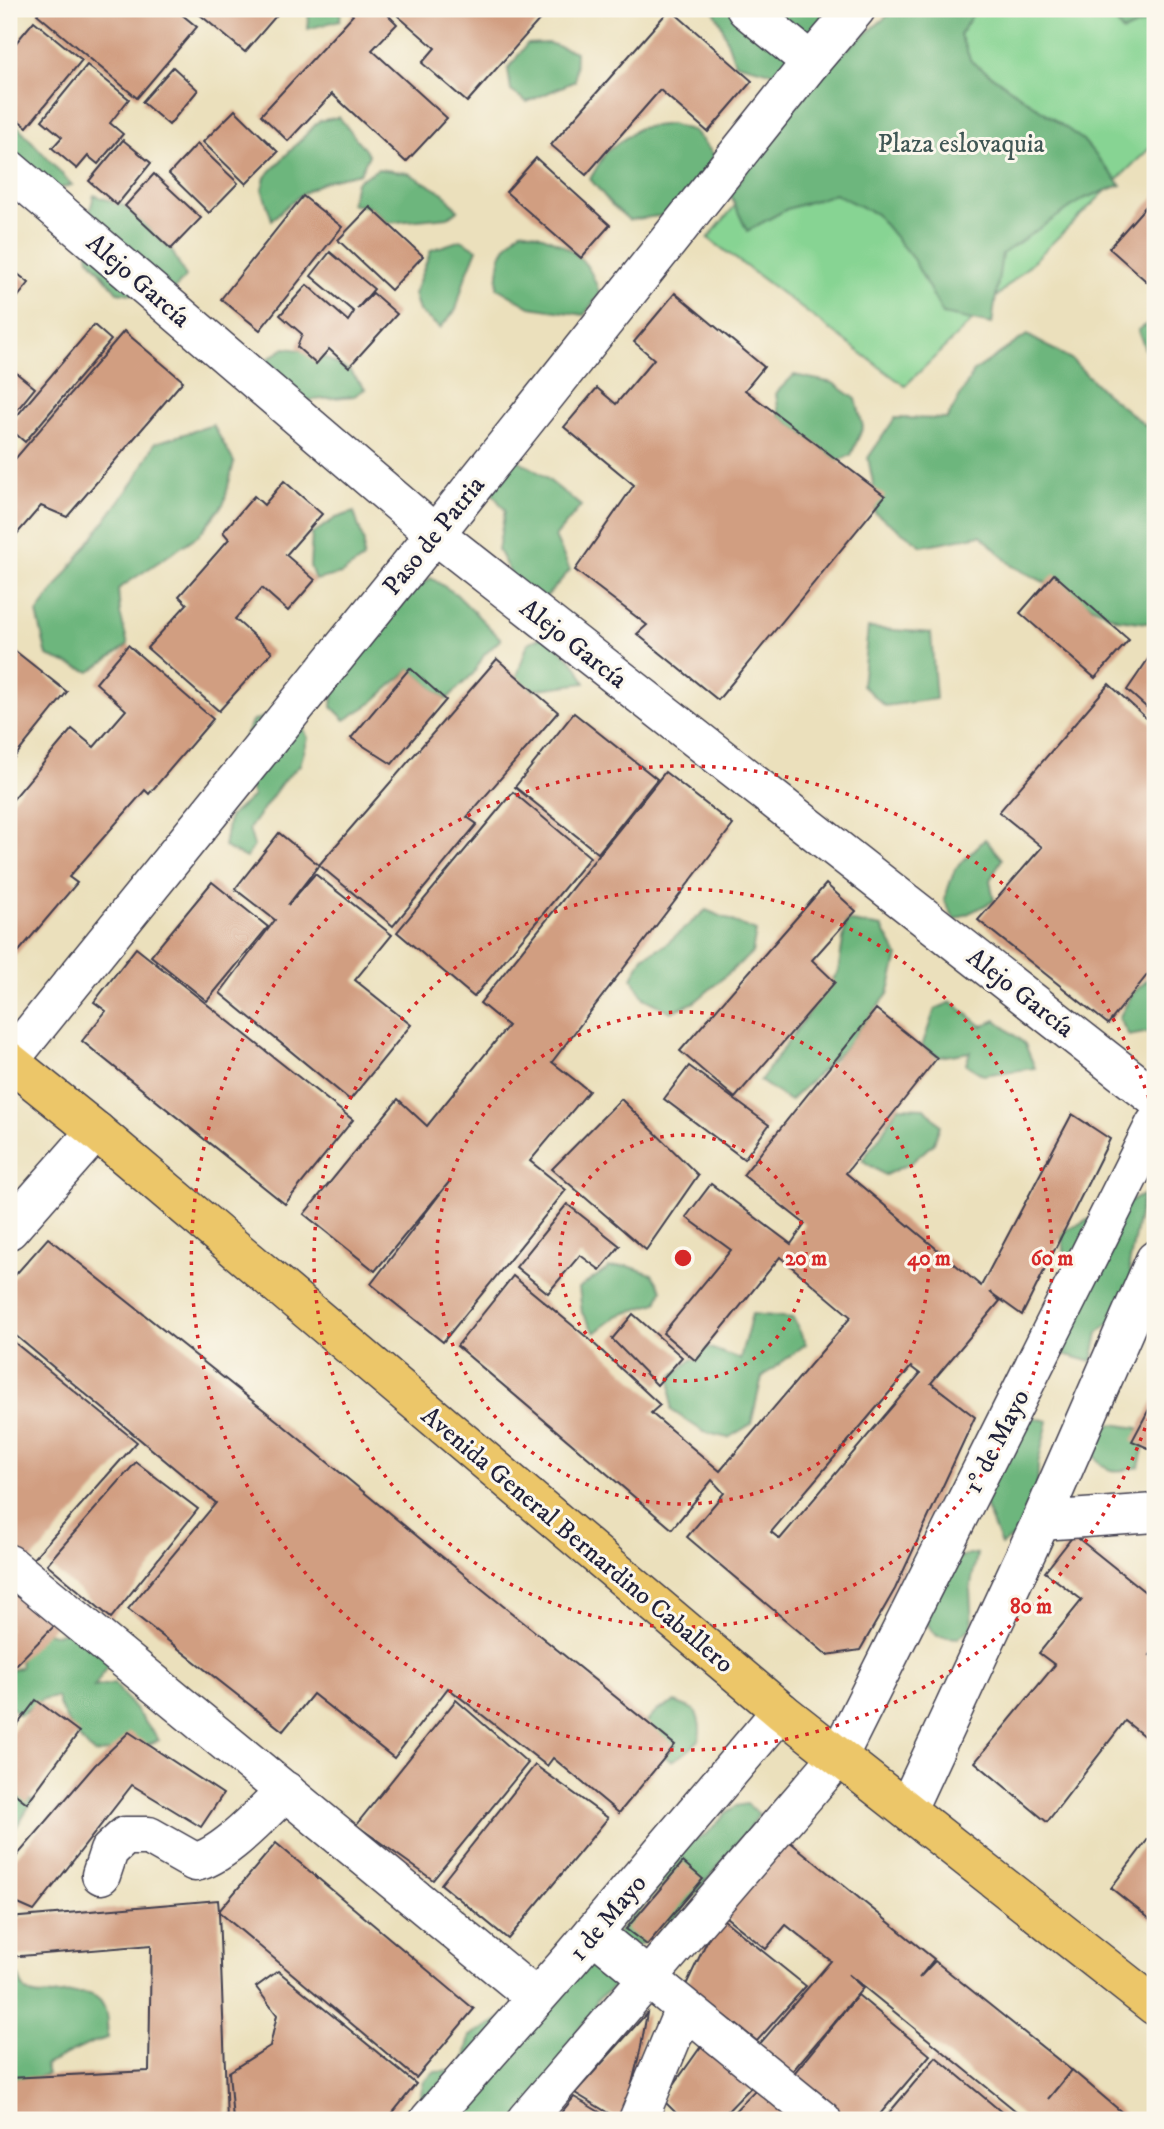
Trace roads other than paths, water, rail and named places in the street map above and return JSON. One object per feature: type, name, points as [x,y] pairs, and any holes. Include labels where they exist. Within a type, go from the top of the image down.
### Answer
[{"type":"main road","name":"Avenida General Bernardino Caballero","points":[[9,1061],[96,1131],[781,1711],[1155,2006]]},
{"type":"street","points":[[746,9],[811,62]]},
{"type":"street","name":"Paso de Patria","points":[[9,1061],[856,9]]},
{"type":"street","name":"Alejo García","points":[[9,169],[435,534],[1155,1098]]},
{"type":"street","name":"1° de Mayo","points":[[526,2120],[838,1757],[1155,1124]]},
{"type":"street","points":[[9,1230],[96,1131]]},
{"type":"street","points":[[907,1809],[1041,1521],[1155,1260]]},
{"type":"street","points":[[1041,1521],[1155,1513]]},
{"type":"street","points":[[9,1564],[536,1998]]},
{"type":"street","name":"1 de Mayo","points":[[429,2120],[593,1933],[781,1711]]},
{"type":"street","points":[[101,1875],[109,1851],[125,1836],[149,1836],[195,1862],[207,1859],[231,1842],[286,1791]]},
{"type":"street","points":[[593,1933],[822,2120]]},
{"type":"street","points":[[638,2120],[684,2009]]},
{"type":"park label","name":"Plaza eslovaquia","points":[[961,143]]}]
